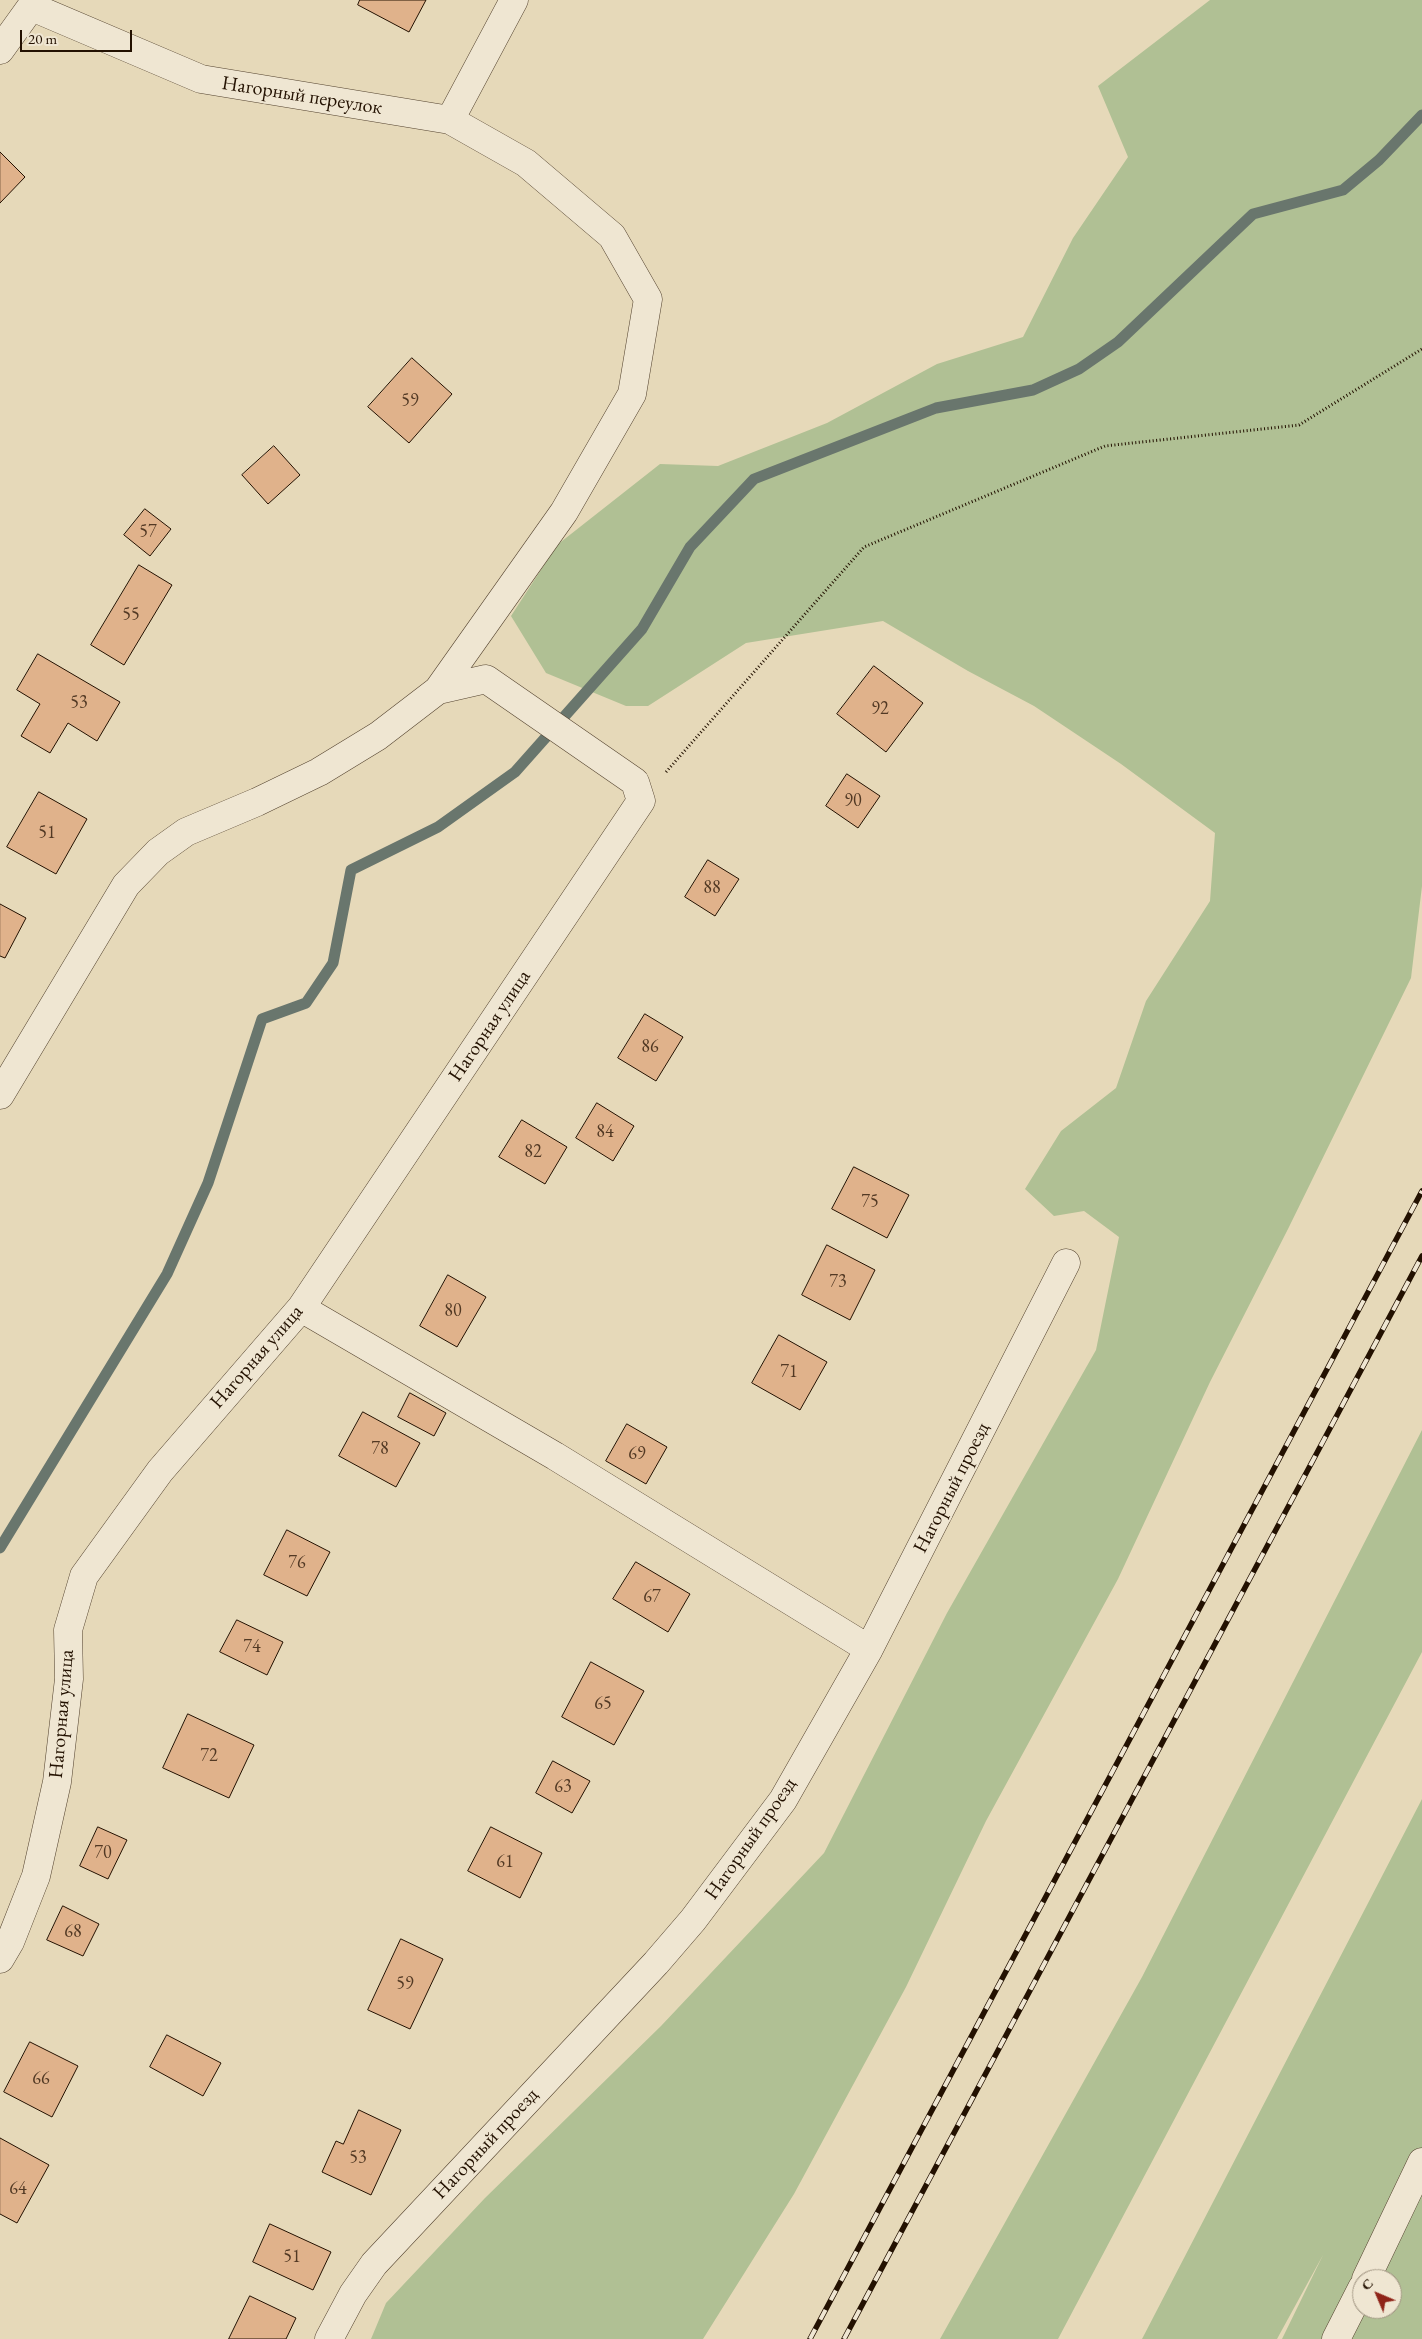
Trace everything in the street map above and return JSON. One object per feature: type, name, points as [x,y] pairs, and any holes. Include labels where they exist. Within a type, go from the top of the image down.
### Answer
[{"type":"street","points":[[0,1095],[126,885],[158,852],[186,832],[257,802],[318,772],[378,736],[438,690],[564,512],[632,394],[648,299],[612,236],[526,163],[450,120],[514,0]]},
{"type":"street","name":"Нагорный переулок","points":[[0,50],[34,3],[201,79],[450,120]]},
{"type":"street","points":[[438,690],[486,679],[635,782],[641,801]]},
{"type":"street","name":"Нагорная улица","points":[[0,1959],[10,1942],[36,1876],[55,1791],[68,1679],[68,1630],[84,1576],[160,1471],[301,1308],[641,801]]},
{"type":"street","name":"Нагорный проезд","points":[[329,2339],[353,2294],[374,2264],[656,1963],[693,1920],[783,1800],[869,1649],[1066,1263]]},
{"type":"street","points":[[301,1308],[556,1456],[869,1649]]},
{"type":"street","points":[[1371,2269],[1422,2162]]},
{"type":"street","points":[[1336,2339],[1352,2308]]},
{"type":"path","points":[[641,801],[864,547],[1105,446],[1299,425],[1422,349]]},
{"type":"green space","points":[[1210,0],[1422,0],[1422,886],[1411,978],[1288,1229],[1210,1382],[1118,1579],[986,1821],[906,1987],[794,2194],[703,2339],[371,2339],[386,2303],[485,2198],[661,2026],[824,1853],[947,1613],[1096,1350],[1119,1237],[1084,1211],[1054,1216],[1025,1189],[1061,1131],[1116,1088],[1146,1001],[1210,901],[1215,833],[1121,764],[1034,706],[968,671],[883,621],[746,643],[648,706],[626,706],[546,673],[511,616],[557,545],[660,464],[718,466],[827,423],[937,364],[1023,337],[1073,238],[1128,157],[1098,86]]},
{"type":"green space","points":[[1422,1430],[1422,1652],[1058,2339],[940,2339],[1142,1977]]},
{"type":"green space","points":[[1422,1799],[1422,2339],[1282,2339],[1323,2255],[1277,2339],[1142,2339]]},
{"type":"building","points":[[360,0],[426,0],[409,32],[358,5]]},
{"type":"building","points":[[0,152],[25,177],[0,203]]},
{"type":"building","points":[[412,358],[452,394],[409,443],[368,407]]},
{"type":"building","points":[[274,446],[300,475],[268,504],[242,475]]},
{"type":"building","points":[[145,509],[171,529],[150,556],[124,535]]},
{"type":"building","points":[[139,565],[172,585],[124,665],[91,645]]},
{"type":"building","points":[[38,654],[120,702],[97,741],[68,723],[50,753],[21,736],[40,704],[17,690]]},
{"type":"building","points":[[874,666],[923,703],[886,752],[837,714]]},
{"type":"building","points":[[847,774],[880,796],[858,828],[826,806]]},
{"type":"building","points":[[39,792],[87,819],[56,874],[7,847]]},
{"type":"building","points":[[708,860],[739,879],[715,916],[685,897]]},
{"type":"building","points":[[0,904],[26,918],[5,958],[0,956]]},
{"type":"building","points":[[645,1014],[683,1037],[656,1081],[618,1058]]},
{"type":"building","points":[[597,1103],[634,1126],[613,1161],[576,1138]]},
{"type":"building","points":[[522,1120],[567,1147],[545,1184],[499,1157]]},
{"type":"building","points":[[854,1167],[909,1195],[887,1238],[832,1209]]},
{"type":"building","points":[[827,1245],[875,1270],[850,1320],[802,1295]]},
{"type":"building","points":[[448,1275],[486,1297],[457,1347],[420,1326]]},
{"type":"building","points":[[779,1335],[827,1362],[800,1410],[752,1383]]},
{"type":"building","points":[[410,1393],[446,1413],[434,1436],[398,1417]]},
{"type":"building","points":[[363,1412],[420,1443],[396,1487],[339,1456]]},
{"type":"building","points":[[627,1424],[667,1447],[646,1484],[606,1461]]},
{"type":"building","points":[[287,1530],[330,1552],[307,1596],[264,1575]]},
{"type":"building","points":[[636,1562],[690,1594],[668,1632],[613,1599]]},
{"type":"building","points":[[237,1620],[283,1642],[267,1675],[220,1652]]},
{"type":"building","points":[[591,1662],[644,1691],[614,1745],[562,1717]]},
{"type":"building","points":[[188,1714],[254,1745],[229,1798],[163,1768]]},
{"type":"building","points":[[553,1761],[590,1781],[572,1813],[536,1793]]},
{"type":"building","points":[[98,1827],[127,1840],[108,1879],[80,1866]]},
{"type":"building","points":[[491,1827],[542,1853],[520,1898],[468,1871]]},
{"type":"building","points":[[63,1906],[99,1924],[83,1956],[47,1940]]},
{"type":"building","points":[[401,1939],[443,1959],[410,2029],[368,2010]]},
{"type":"building","points":[[167,2035],[221,2063],[203,2096],[150,2067]]},
{"type":"building","points":[[30,2042],[78,2066],[52,2117],[4,2092]]},
{"type":"building","points":[[359,2110],[401,2130],[371,2195],[322,2172],[336,2141],[343,2144]]},
{"type":"building","points":[[0,2138],[49,2165],[17,2223],[0,2214]]},
{"type":"building","points":[[270,2224],[331,2252],[313,2290],[253,2262]]},
{"type":"building","points":[[250,2296],[296,2318],[286,2339],[229,2339]]},
{"type":"waterway","points":[[0,1548],[167,1274],[208,1183],[262,1019],[306,1003],[333,963],[351,870],[438,827],[515,772],[642,629],[690,547],[754,479],[936,408],[1033,390],[1079,369],[1118,342],[1253,214],[1343,190],[1379,160],[1422,115]]},
{"type":"railway","points":[[810,2339],[1422,1191]]},
{"type":"railway","points":[[844,2339],[1422,1256]]}]
